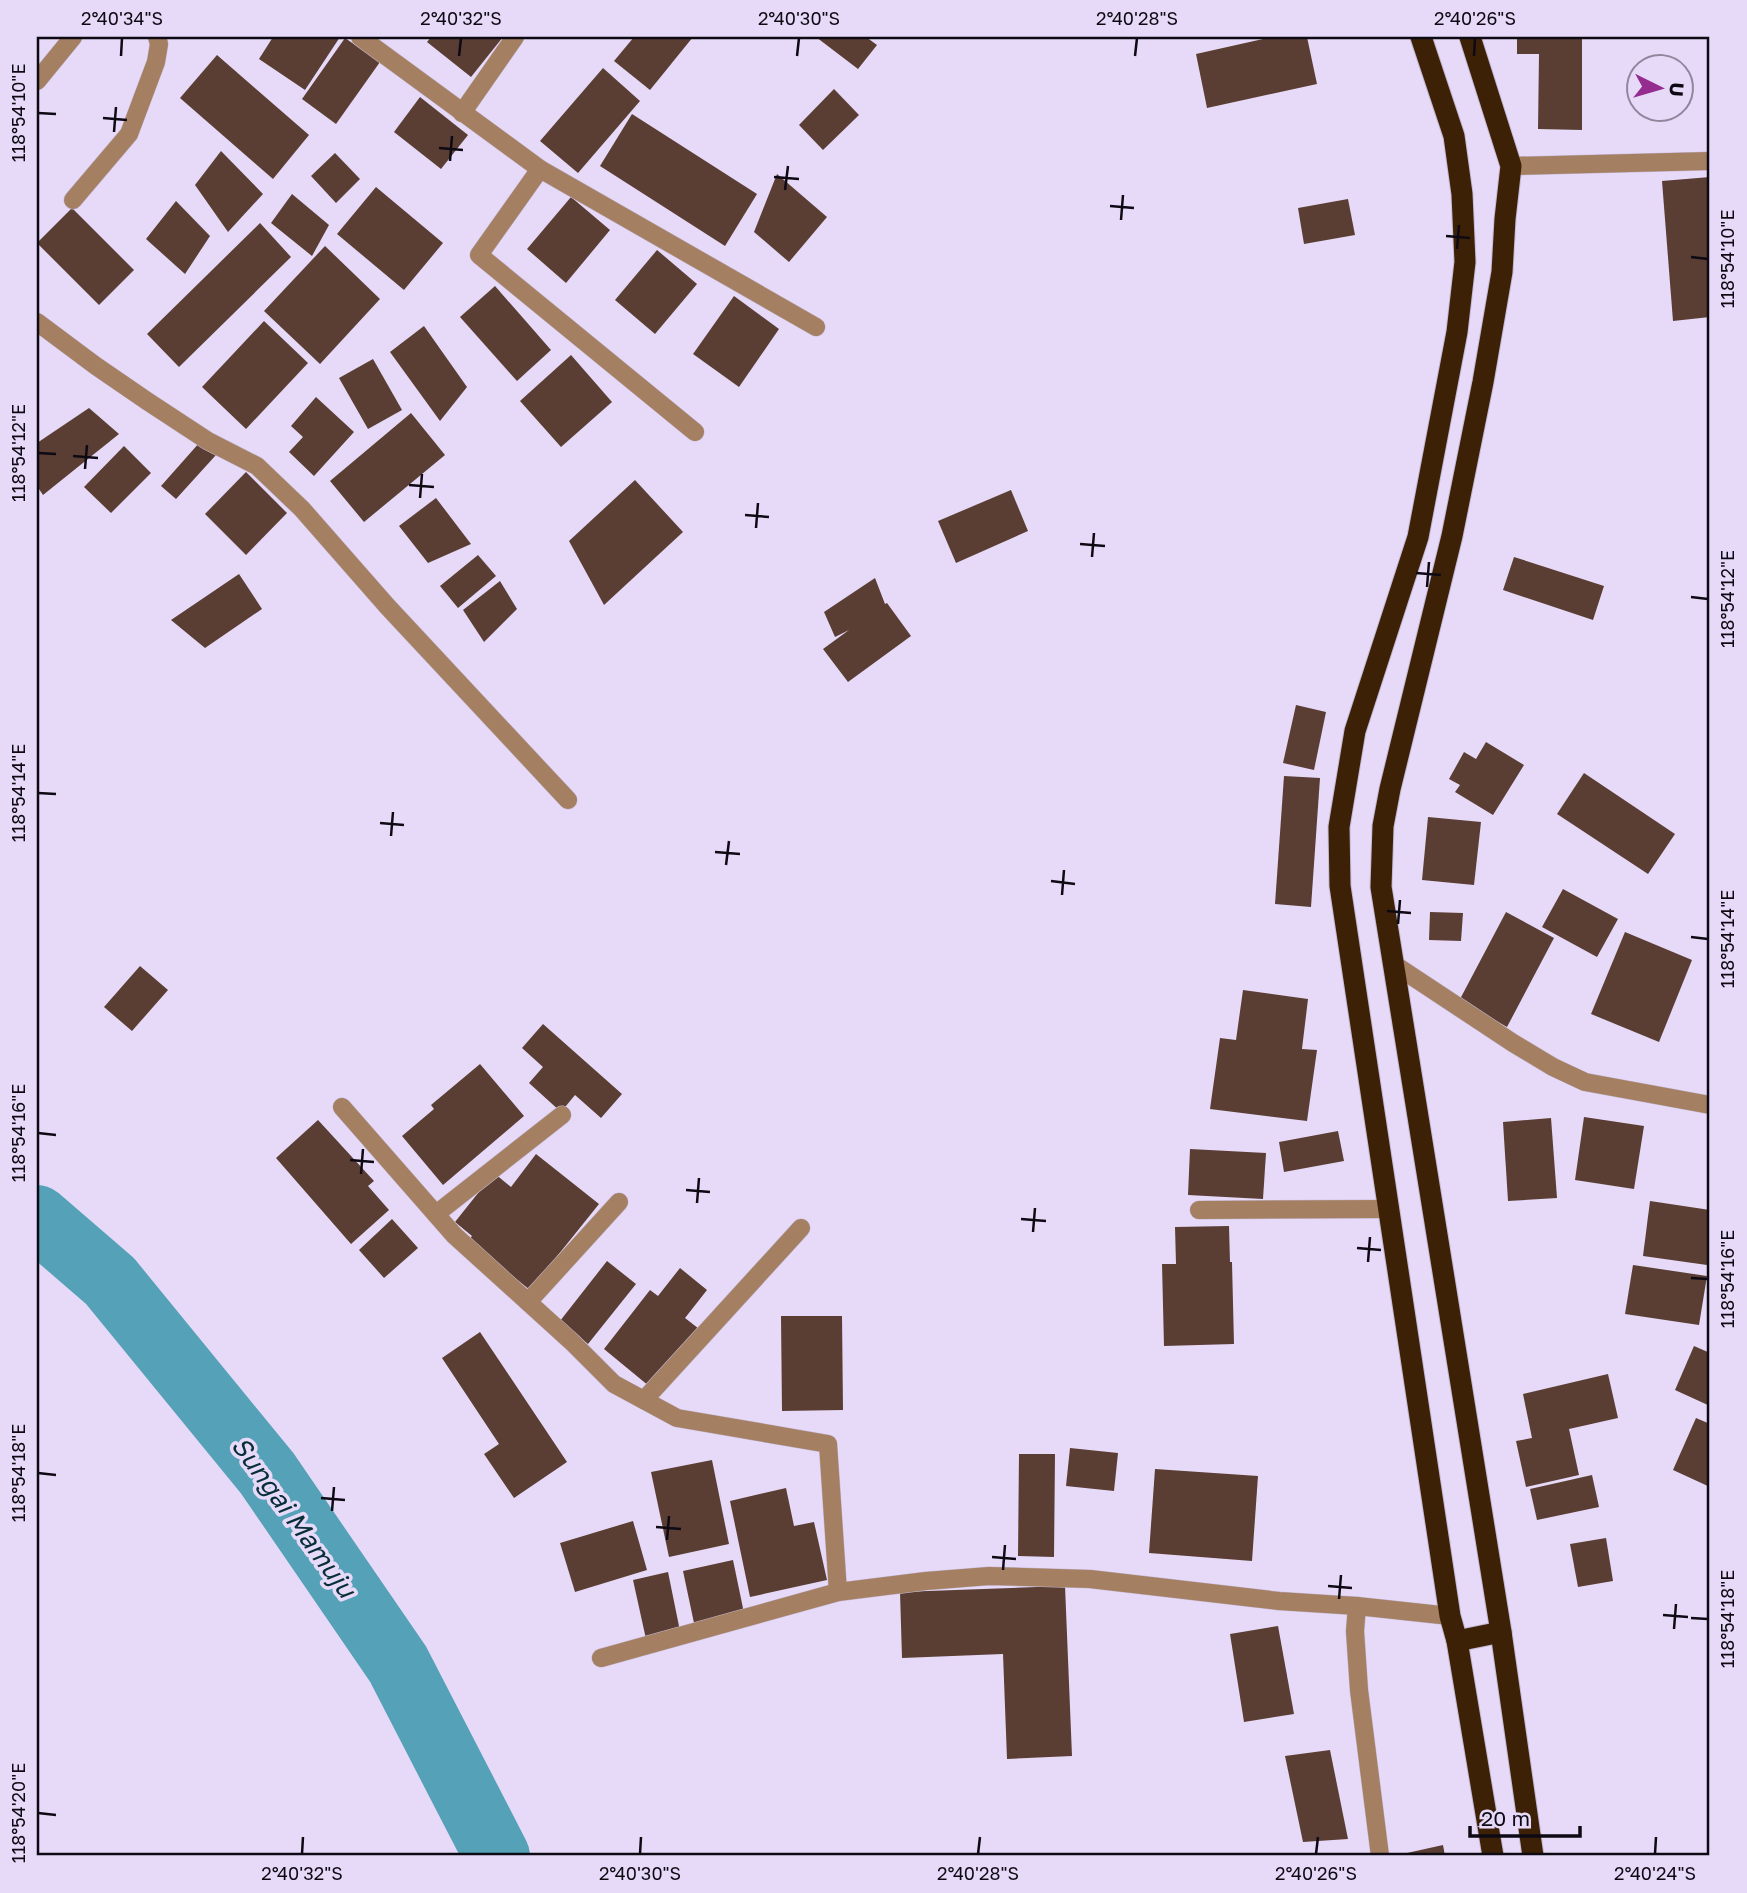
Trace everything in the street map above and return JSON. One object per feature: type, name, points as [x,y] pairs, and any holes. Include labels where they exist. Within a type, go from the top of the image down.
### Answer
[{"type":"highway","points":[[1421,37],[1454,136],[1462,194],[1464,274],[1457,332],[1418,537],[1356,731],[1339,827],[1340,886],[1450,1616],[1457,1641],[1493,1856]]},
{"type":"highway","points":[[1470,37],[1511,166],[1502,272],[1452,536],[1383,826],[1381,887],[1501,1632],[1533,1856]]},
{"type":"highway","points":[[1457,1641],[1501,1632]]},
{"type":"street","points":[[37,81],[73,37]]},
{"type":"street","points":[[73,200],[129,134],[156,62],[159,44],[157,37]]},
{"type":"street","points":[[359,37],[540,169],[816,327]]},
{"type":"street","points":[[462,113],[515,37]]},
{"type":"street","points":[[1511,166],[1710,161]]},
{"type":"street","points":[[540,169],[479,255],[695,432]]},
{"type":"street","points":[[37,322],[96,366],[208,441],[257,466],[302,509],[387,606],[568,800]]},
{"type":"street","points":[[1392,963],[1513,1043],[1585,1082],[1710,1105]]},
{"type":"street","points":[[342,1107],[454,1235],[572,1342],[614,1384],[677,1418],[828,1444],[838,1592]]},
{"type":"street","points":[[436,1214],[562,1115]]},
{"type":"street","points":[[528,1302],[619,1202]]},
{"type":"street","points":[[1199,1210],[1388,1209]]},
{"type":"street","points":[[644,1400],[801,1228]]},
{"type":"street","points":[[601,1658],[838,1592],[989,1576],[1090,1578],[1279,1601],[1450,1616]]},
{"type":"street","points":[[1357,1606],[1355,1631],[1359,1690],[1380,1856]]},
{"type":"building","points":[[273,37],[340,37],[305,90],[259,59]]},
{"type":"building","points":[[431,37],[503,37],[471,77],[427,42]]},
{"type":"building","points":[[634,37],[693,37],[650,90],[614,61]]},
{"type":"building","points":[[816,37],[866,37],[877,45],[858,69]]},
{"type":"building","points":[[1262,37],[1307,37],[1317,84],[1207,108],[1196,54],[1263,39]]},
{"type":"building","points":[[1517,37],[1582,37],[1582,130],[1538,129],[1539,54],[1517,54]]},
{"type":"building","points":[[345,38],[380,62],[336,124],[302,99]]},
{"type":"building","points":[[217,55],[309,135],[273,179],[180,98]]},
{"type":"building","points":[[603,68],[640,101],[578,173],[540,141]]},
{"type":"building","points":[[834,89],[859,115],[823,150],[799,125]]},
{"type":"building","points":[[420,97],[468,135],[441,169],[394,132]]},
{"type":"building","points":[[632,114],[757,194],[725,246],[600,166]]},
{"type":"building","points":[[221,151],[263,194],[228,232],[195,185]]},
{"type":"building","points":[[335,153],[360,179],[336,203],[311,176]]},
{"type":"building","points":[[777,174],[827,217],[789,262],[754,232]]},
{"type":"building","points":[[1710,177],[1710,317],[1673,321],[1662,181]]},
{"type":"building","points":[[376,187],[443,243],[404,290],[337,234]]},
{"type":"building","points":[[292,194],[329,225],[312,256],[271,223]]},
{"type":"building","points":[[571,197],[610,230],[566,283],[527,249]]},
{"type":"building","points":[[1348,199],[1355,235],[1304,244],[1298,208]]},
{"type":"building","points":[[176,201],[210,236],[185,274],[146,239]]},
{"type":"building","points":[[72,208],[134,270],[99,305],[37,243]]},
{"type":"building","points":[[260,223],[291,257],[179,367],[147,334]]},
{"type":"building","points":[[325,246],[380,299],[320,364],[264,311]]},
{"type":"building","points":[[657,250],[697,284],[655,334],[615,300]]},
{"type":"building","points":[[495,286],[551,350],[517,381],[460,317]]},
{"type":"building","points":[[734,296],[779,329],[739,387],[693,354]]},
{"type":"building","points":[[264,321],[308,363],[246,429],[202,387]]},
{"type":"building","points":[[424,326],[467,387],[440,421],[390,352]]},
{"type":"building","points":[[571,355],[612,402],[561,447],[520,401]]},
{"type":"building","points":[[373,359],[402,410],[368,429],[339,378]]},
{"type":"building","points":[[316,397],[354,432],[314,476],[289,452],[303,437],[291,426]]},
{"type":"building","points":[[89,408],[119,434],[43,495],[37,486],[37,443]]},
{"type":"building","points":[[411,413],[445,455],[364,522],[330,481]]},
{"type":"building","points":[[200,442],[216,455],[176,499],[161,486]]},
{"type":"building","points":[[124,446],[151,473],[111,513],[84,487]]},
{"type":"building","points":[[246,472],[287,513],[246,555],[205,514]]},
{"type":"building","points":[[635,480],[683,532],[604,605],[569,541]]},
{"type":"building","points":[[1011,490],[1028,531],[956,563],[938,521]]},
{"type":"building","points":[[436,498],[471,544],[428,563],[399,526]]},
{"type":"building","points":[[478,555],[496,576],[458,608],[440,586]]},
{"type":"building","points":[[1514,557],[1604,586],[1593,620],[1503,590]]},
{"type":"building","points":[[239,574],[262,609],[205,648],[171,620]]},
{"type":"building","points":[[875,578],[885,604],[887,603],[911,636],[848,682],[823,649],[849,630],[835,637],[824,612]]},
{"type":"building","points":[[500,581],[517,609],[484,642],[463,610]]},
{"type":"building","points":[[1296,705],[1326,712],[1314,770],[1283,763]]},
{"type":"building","points":[[1486,742],[1524,765],[1493,815],[1455,792],[1460,785],[1449,779],[1464,752],[1476,759]]},
{"type":"building","points":[[1584,773],[1675,834],[1648,874],[1557,814]]},
{"type":"building","points":[[1284,776],[1320,778],[1311,907],[1275,904]]},
{"type":"building","points":[[1428,817],[1481,822],[1474,885],[1422,880]]},
{"type":"building","points":[[1563,889],[1618,919],[1597,957],[1542,927]]},
{"type":"building","points":[[1430,912],[1463,913],[1461,941],[1429,940]]},
{"type":"building","points":[[1506,912],[1554,938],[1507,1027],[1459,1001]]},
{"type":"building","points":[[1625,932],[1692,960],[1659,1042],[1591,1014]]},
{"type":"building","points":[[140,966],[168,990],[132,1031],[104,1007]]},
{"type":"building","points":[[1243,990],[1308,999],[1302,1049],[1317,1050],[1307,1121],[1210,1109],[1220,1038],[1236,1040]]},
{"type":"building","points":[[543,1024],[622,1094],[601,1118],[575,1095],[561,1112],[529,1083],[543,1067],[522,1048]]},
{"type":"building","points":[[480,1064],[524,1116],[443,1185],[402,1136],[434,1109],[431,1105]]},
{"type":"building","points":[[1584,1117],[1644,1126],[1634,1189],[1575,1180]]},
{"type":"building","points":[[1551,1118],[1557,1198],[1508,1201],[1503,1122]]},
{"type":"building","points":[[318,1120],[374,1181],[368,1186],[389,1210],[351,1244],[276,1158]]},
{"type":"building","points":[[1338,1131],[1344,1161],[1284,1172],[1279,1142]]},
{"type":"building","points":[[1190,1149],[1266,1153],[1263,1199],[1188,1195]]},
{"type":"building","points":[[536,1154],[599,1204],[530,1290],[468,1241],[472,1236],[455,1222],[494,1173],[511,1187]]},
{"type":"building","points":[[1650,1201],[1710,1210],[1707,1265],[1643,1256]]},
{"type":"building","points":[[392,1219],[418,1248],[384,1278],[359,1250]]},
{"type":"building","points":[[1229,1226],[1234,1344],[1164,1346],[1162,1264],[1176,1264],[1175,1227]]},
{"type":"building","points":[[607,1261],[636,1284],[588,1344],[560,1321]]},
{"type":"building","points":[[1633,1265],[1707,1276],[1699,1325],[1625,1314]]},
{"type":"building","points":[[680,1268],[707,1290],[685,1318],[703,1332],[655,1391],[604,1349],[650,1290],[658,1296]]},
{"type":"building","points":[[781,1316],[842,1316],[843,1410],[782,1411]]},
{"type":"building","points":[[480,1332],[567,1462],[514,1498],[484,1454],[499,1444],[442,1358]]},
{"type":"building","points":[[1694,1346],[1710,1353],[1710,1406],[1675,1390]]},
{"type":"building","points":[[1608,1374],[1618,1418],[1569,1429],[1579,1475],[1526,1487],[1516,1441],[1532,1438],[1523,1394]]},
{"type":"building","points":[[1696,1418],[1710,1424],[1710,1487],[1673,1470]]},
{"type":"building","points":[[1070,1448],[1118,1453],[1114,1491],[1066,1486]]},
{"type":"building","points":[[1019,1454],[1055,1454],[1054,1557],[1018,1556]]},
{"type":"building","points":[[712,1460],[729,1544],[669,1557],[651,1472]]},
{"type":"building","points":[[1155,1469],[1258,1476],[1252,1561],[1149,1553]]},
{"type":"building","points":[[1592,1475],[1599,1507],[1537,1520],[1530,1489]]},
{"type":"building","points":[[786,1488],[794,1526],[814,1522],[827,1580],[750,1597],[730,1501]]},
{"type":"building","points":[[633,1521],[647,1570],[575,1592],[560,1543]]},
{"type":"building","points":[[1606,1538],[1613,1581],[1578,1587],[1570,1544]]},
{"type":"building","points":[[733,1560],[744,1613],[694,1623],[683,1571]]},
{"type":"building","points":[[668,1572],[680,1631],[646,1639],[633,1580]]},
{"type":"building","points":[[1065,1586],[1072,1756],[1007,1759],[1003,1654],[902,1658],[900,1592]]},
{"type":"building","points":[[1278,1626],[1294,1714],[1244,1722],[1230,1634]]},
{"type":"building","points":[[1330,1750],[1348,1839],[1303,1842],[1285,1756]]},
{"type":"building","points":[[1443,1845],[1445,1856],[1398,1856],[1398,1855]]},
{"type":"waterway","name":"Sungai Mamuju","points":[[37,1218],[110,1281],[267,1473],[398,1664],[497,1856]]}]
